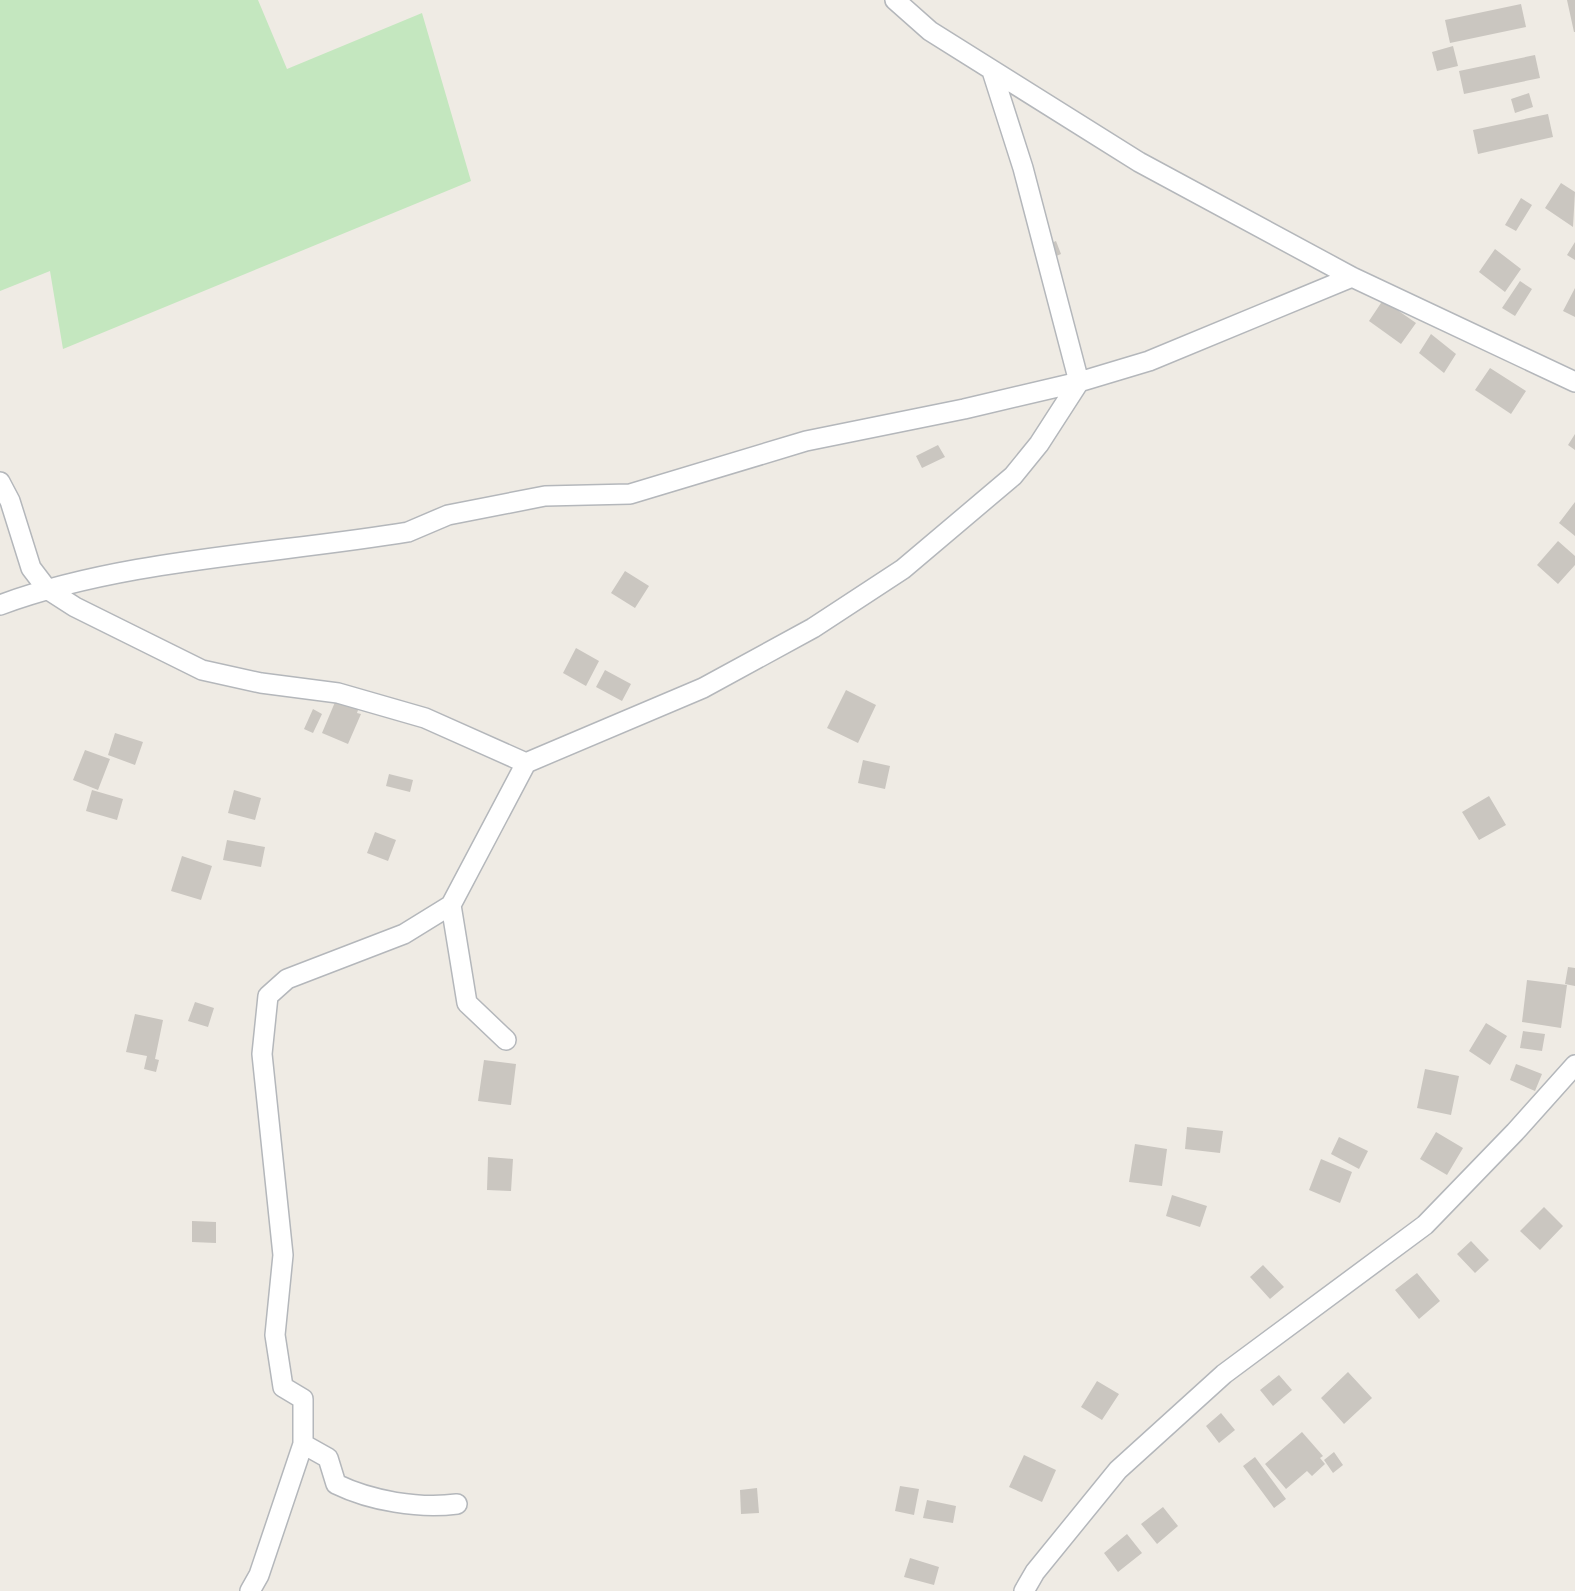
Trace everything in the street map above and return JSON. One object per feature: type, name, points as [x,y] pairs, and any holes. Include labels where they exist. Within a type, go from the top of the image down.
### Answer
[{"type":"street","points":[[895,0],[930,32],[1139,162],[1352,277],[1575,382]]},
{"type":"street","points":[[250,1591],[259,1575],[303,1444],[303,1399],[283,1387],[275,1335],[283,1255],[262,1054],[268,996],[287,979],[404,934],[451,905],[526,763],[703,688],[813,628],[903,569],[1013,476],[1039,444],[1079,382],[1023,168],[992,71]]},
{"type":"street","points":[[0,606],[47,589],[131,571],[408,533],[448,515],[545,496],[630,494],[806,441],[964,409],[1079,382],[1149,361],[1352,277]]},
{"type":"street","points":[[0,482],[10,500],[30,568],[47,589],[75,607],[202,670],[261,683],[338,693],[425,718],[526,763]]},
{"type":"street","points":[[25,596],[30,568]]},
{"type":"street","points":[[451,905],[467,1003],[506,1040]]},
{"type":"street","points":[[1024,1591],[1035,1572],[1118,1470],[1224,1374],[1425,1225],[1516,1132],[1575,1065]]},
{"type":"street","points":[[303,1444],[328,1458],[336,1484],[347,1490],[387,1500],[442,1506],[457,1504]]},
{"type":"green space","points":[[0,0],[258,0],[287,69],[422,13],[471,181],[63,349],[50,271],[0,291]]},
{"type":"building","points":[[1567,0],[1575,0],[1575,32],[1574,32]]},
{"type":"building","points":[[1521,4],[1526,27],[1450,43],[1445,20]]},
{"type":"building","points":[[1453,46],[1458,66],[1437,71],[1432,52]]},
{"type":"building","points":[[1535,55],[1540,78],[1464,94],[1459,71]]},
{"type":"building","points":[[1529,93],[1533,107],[1515,113],[1511,99]]},
{"type":"building","points":[[1548,114],[1553,137],[1478,154],[1473,130]]},
{"type":"building","points":[[1561,183],[1575,192],[1573,227],[1545,208]]},
{"type":"building","points":[[1521,198],[1532,205],[1516,231],[1505,225]]},
{"type":"building","points":[[1056,241],[1061,254],[1040,263],[1035,250]]},
{"type":"building","points":[[1575,242],[1575,260],[1567,255]]},
{"type":"building","points":[[1495,249],[1521,269],[1505,292],[1479,272]]},
{"type":"building","points":[[1520,281],[1532,289],[1515,316],[1502,308]]},
{"type":"building","points":[[1575,288],[1575,317],[1563,311]]},
{"type":"building","points":[[1383,300],[1416,323],[1401,344],[1369,321]]},
{"type":"building","points":[[1431,334],[1456,354],[1444,373],[1419,353]]},
{"type":"building","points":[[1490,368],[1526,391],[1511,414],[1475,390]]},
{"type":"building","points":[[1575,434],[1575,450],[1568,445]]},
{"type":"building","points":[[938,445],[945,457],[922,468],[916,456]]},
{"type":"building","points":[[1575,502],[1575,536],[1559,523]]},
{"type":"building","points":[[1558,541],[1575,556],[1575,565],[1558,584],[1537,565]]},
{"type":"building","points":[[625,571],[649,586],[635,608],[611,593]]},
{"type":"building","points":[[576,648],[599,661],[586,686],[563,673]]},
{"type":"building","points":[[605,670],[631,684],[622,701],[596,687]]},
{"type":"building","points":[[846,690],[876,705],[858,743],[827,728]]},
{"type":"building","points":[[338,695],[360,704],[357,713],[361,714],[348,744],[322,733]]},
{"type":"building","points":[[313,709],[322,714],[313,733],[304,729]]},
{"type":"building","points":[[115,733],[143,742],[135,765],[108,755]]},
{"type":"building","points":[[85,750],[110,759],[98,790],[73,780]]},
{"type":"building","points":[[863,760],[890,766],[885,789],[858,783]]},
{"type":"building","points":[[389,774],[413,780],[410,792],[386,786]]},
{"type":"building","points":[[92,790],[123,799],[117,820],[86,811]]},
{"type":"building","points":[[234,790],[261,798],[255,820],[228,813]]},
{"type":"building","points":[[1489,796],[1506,825],[1479,840],[1462,812]]},
{"type":"building","points":[[375,832],[396,840],[388,861],[367,853]]},
{"type":"building","points":[[227,840],[265,847],[261,867],[223,860]]},
{"type":"building","points":[[182,856],[212,866],[201,900],[171,891]]},
{"type":"building","points":[[1568,967],[1575,968],[1575,986],[1565,984]]},
{"type":"building","points":[[1527,980],[1567,985],[1561,1028],[1522,1022]]},
{"type":"building","points":[[195,1002],[214,1008],[208,1027],[188,1021]]},
{"type":"building","points":[[135,1014],[163,1020],[155,1059],[159,1060],[156,1072],[144,1069],[147,1056],[126,1052]]},
{"type":"building","points":[[1486,1023],[1507,1036],[1490,1065],[1469,1051]]},
{"type":"building","points":[[1523,1031],[1545,1034],[1542,1051],[1520,1048]]},
{"type":"building","points":[[484,1060],[516,1064],[511,1105],[478,1101]]},
{"type":"building","points":[[1516,1064],[1542,1074],[1535,1091],[1510,1080]]},
{"type":"building","points":[[1425,1069],[1459,1076],[1451,1115],[1417,1108]]},
{"type":"building","points":[[1187,1127],[1223,1131],[1220,1153],[1185,1149]]},
{"type":"building","points":[[1436,1132],[1463,1148],[1447,1175],[1420,1159]]},
{"type":"building","points":[[1339,1137],[1368,1151],[1359,1169],[1331,1154]]},
{"type":"building","points":[[1135,1144],[1167,1149],[1162,1186],[1129,1182]]},
{"type":"building","points":[[488,1157],[513,1159],[511,1191],[487,1190]]},
{"type":"building","points":[[1321,1159],[1352,1172],[1340,1203],[1309,1190]]},
{"type":"building","points":[[1172,1195],[1207,1206],[1200,1227],[1166,1216]]},
{"type":"building","points":[[1544,1207],[1563,1226],[1540,1250],[1520,1231]]},
{"type":"building","points":[[192,1221],[216,1222],[216,1243],[192,1242]]},
{"type":"building","points":[[1471,1241],[1489,1260],[1475,1273],[1457,1254]]},
{"type":"building","points":[[1263,1265],[1284,1287],[1270,1299],[1250,1277]]},
{"type":"building","points":[[1417,1273],[1440,1301],[1419,1319],[1395,1290]]},
{"type":"building","points":[[1348,1372],[1372,1398],[1344,1424],[1321,1398]]},
{"type":"building","points":[[1279,1375],[1292,1390],[1273,1406],[1260,1390]]},
{"type":"building","points":[[1097,1381],[1119,1394],[1102,1420],[1081,1407]]},
{"type":"building","points":[[1221,1413],[1235,1430],[1219,1443],[1206,1426]]},
{"type":"building","points":[[1302,1432],[1323,1456],[1320,1458],[1325,1464],[1312,1476],[1307,1471],[1286,1489],[1265,1464]]},
{"type":"building","points":[[1334,1452],[1343,1465],[1333,1473],[1324,1460]]},
{"type":"building","points":[[1024,1455],[1056,1470],[1042,1502],[1009,1487]]},
{"type":"building","points":[[1255,1457],[1286,1499],[1274,1508],[1243,1466]]},
{"type":"building","points":[[900,1486],[919,1489],[914,1515],[895,1511]]},
{"type":"building","points":[[757,1488],[759,1513],[741,1514],[740,1490]]},
{"type":"building","points":[[927,1500],[956,1506],[953,1523],[923,1518]]},
{"type":"building","points":[[1163,1507],[1178,1526],[1157,1544],[1141,1524]]},
{"type":"building","points":[[1127,1534],[1142,1553],[1118,1572],[1104,1553]]},
{"type":"building","points":[[910,1558],[939,1567],[934,1585],[904,1577]]}]
